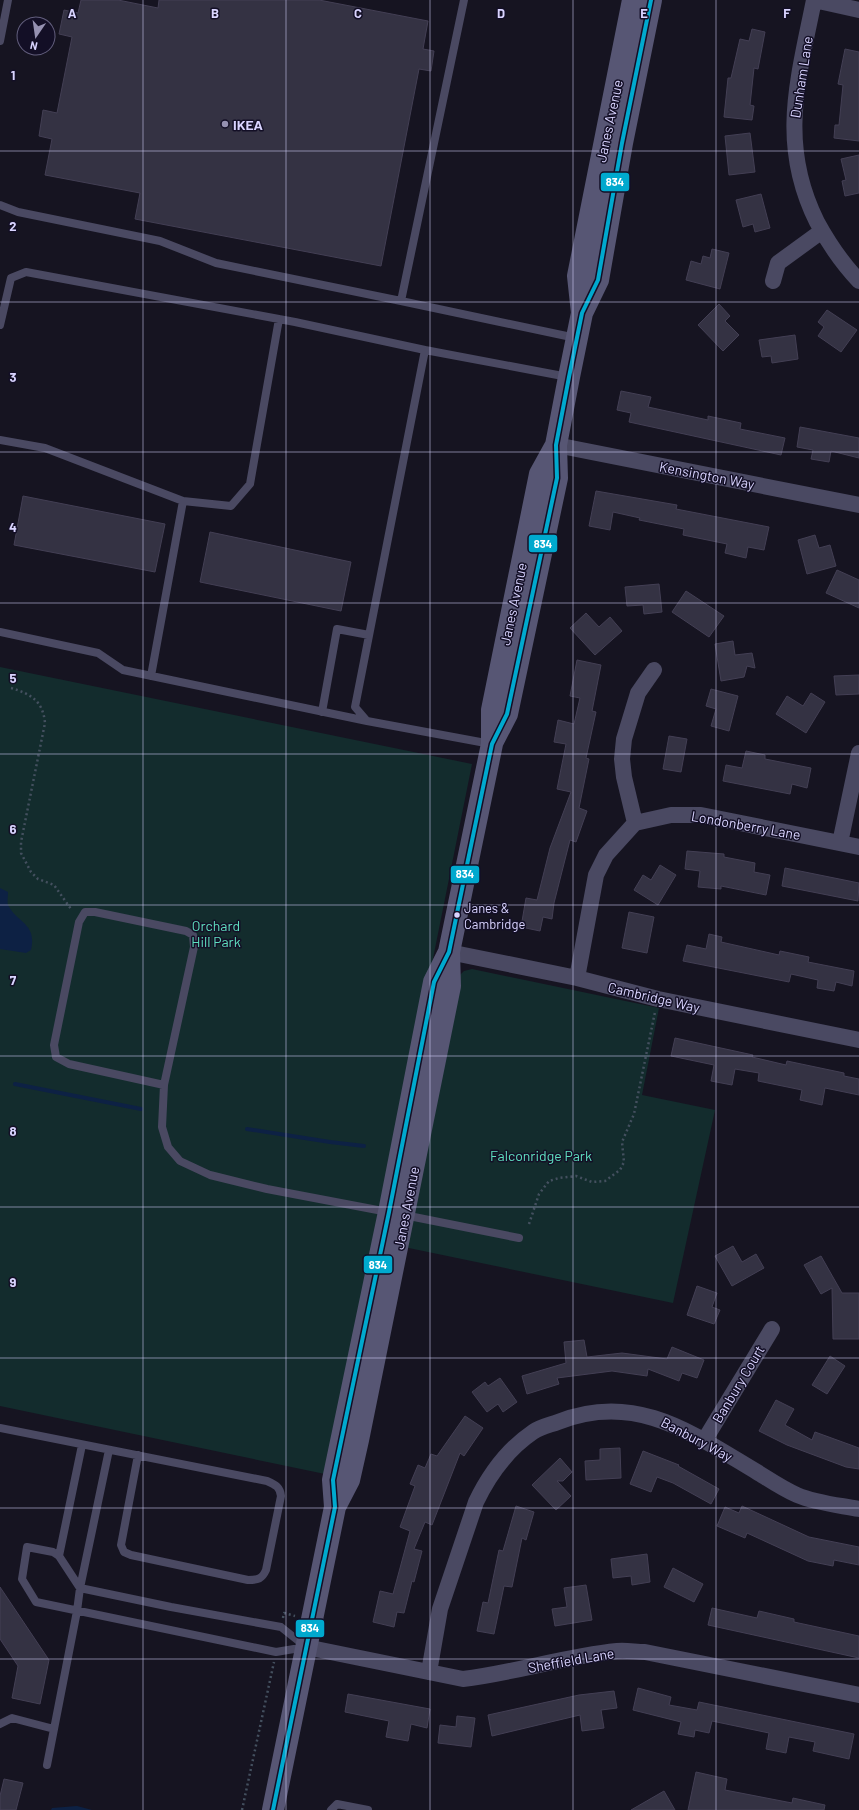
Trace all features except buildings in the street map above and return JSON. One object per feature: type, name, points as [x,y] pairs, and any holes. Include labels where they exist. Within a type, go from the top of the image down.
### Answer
[{"type":"street","name":"Janes Avenue","points":[[582,313],[578,276],[633,0]]},
{"type":"street","name":"Janes Avenue","points":[[273,1810],[335,1507],[349,1480],[397,1214],[450,986],[449,952],[492,744],[507,714],[557,478],[556,445],[569,377],[582,313],[598,280],[622,143],[651,0]]},
{"type":"street","points":[[814,0],[859,10]]},
{"type":"street","name":"Dunham Lane","points":[[814,0],[798,79],[795,104],[794,149],[804,192],[822,231],[840,259],[859,281]]},
{"type":"street","points":[[773,281],[778,263],[822,231]]},
{"type":"street","name":"Kensington Way","points":[[556,445],[859,505]]},
{"type":"street","points":[[577,978],[596,875],[606,855],[635,823],[624,777],[622,759],[624,739],[638,693],[654,670]]},
{"type":"street","points":[[840,843],[859,753]]},
{"type":"street","name":"Londonberry Lane","points":[[635,823],[671,815],[701,815],[859,847]]},
{"type":"street","name":"Cambridge Way","points":[[449,952],[577,978],[658,999],[859,1040]]},
{"type":"street","name":"Banbury Court","points":[[704,1440],[772,1329]]},
{"type":"street","name":"Banbury Way","points":[[429,1672],[440,1609],[476,1502],[494,1470],[507,1456],[534,1432],[568,1418],[587,1413],[622,1411],[658,1418],[704,1440],[798,1495],[818,1502],[859,1509]]},
{"type":"street","name":"Sheffield Lane","points":[[306,1647],[463,1679],[486,1676],[587,1655],[619,1651],[645,1652],[859,1695]]},
{"type":"lane","points":[[0,41],[8,0]]},
{"type":"lane","points":[[400,302],[464,0]]},
{"type":"lane","points":[[0,205],[18,212],[160,241],[216,263],[577,338]]},
{"type":"lane","points":[[0,326],[11,278],[26,272],[279,319],[425,350],[569,377]]},
{"type":"lane","points":[[0,440],[45,448],[183,502],[231,506],[250,484],[279,319]]},
{"type":"lane","points":[[367,721],[354,707],[425,350]]},
{"type":"lane","points":[[151,676],[183,502]]},
{"type":"lane","points":[[322,712],[338,630],[369,635]]},
{"type":"lane","points":[[0,632],[98,653],[123,670],[322,712],[492,744]]},
{"type":"lane","points":[[164,1085],[69,1064],[56,1057],[54,1045],[79,922],[85,912],[95,912],[186,931],[193,935],[194,947],[164,1085],[162,1128],[168,1147],[180,1162],[210,1175],[260,1187],[519,1238]]},
{"type":"lane","points":[[0,1428],[82,1445],[138,1455],[267,1481],[276,1485],[280,1489],[281,1496],[266,1570],[263,1577],[258,1580],[248,1580],[131,1555],[124,1552],[121,1545],[138,1455]]},
{"type":"lane","points":[[59,1556],[82,1445]]},
{"type":"lane","points":[[47,1765],[77,1611],[80,1588],[109,1450]]},
{"type":"lane","points":[[27,1547],[53,1552],[59,1556],[80,1588],[171,1607],[281,1627],[306,1647],[276,1652],[36,1602],[22,1579],[27,1547]]},
{"type":"lane","points":[[0,1724],[12,1718],[54,1729]]},
{"type":"lane","points":[[331,1810],[337,1804],[368,1810]]},
{"type":"path","points":[[11,688],[31,696],[38,703],[44,712],[45,723],[21,842],[21,853],[31,872],[38,879],[54,885],[71,909]]},
{"type":"path","points":[[530,1224],[539,1194],[549,1181],[576,1176],[592,1182],[605,1181],[620,1170],[624,1162],[622,1142],[634,1114],[658,999]]},
{"type":"path","points":[[281,1627],[284,1613]]},
{"type":"path","points":[[242,1810],[276,1652]]},
{"type":"green space","name":"Orchard Hill Park","points":[[0,667],[472,764],[378,1233],[325,1474],[0,1406]]},
{"type":"green space","name":"Falconridge Park","points":[[472,969],[659,1008],[642,1095],[715,1110],[673,1303],[404,1247],[460,975],[464,971]]},
{"type":"water","points":[[0,888],[8,892],[8,905],[12,911],[26,924],[31,934],[31,950],[26,953],[0,949]]},
{"type":"water","points":[[77,1806],[92,1810],[51,1810],[52,1808]]},
{"type":"waterway","points":[[15,1084],[141,1109]]},
{"type":"waterway","points":[[247,1129],[364,1146]]},
{"type":"transit line","name":"834","points":[[273,1810],[335,1507],[333,1480],[389,1212],[434,982],[449,952],[492,744],[507,714],[557,478],[556,445],[569,377],[582,313],[598,280],[622,143],[651,0]]},
{"type":"place","name":"IKEA","points":[[225,124]]},
{"type":"place","name":"Janes & Cambridge","points":[[457,915]]}]
